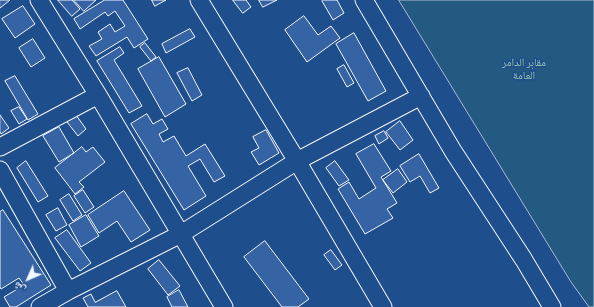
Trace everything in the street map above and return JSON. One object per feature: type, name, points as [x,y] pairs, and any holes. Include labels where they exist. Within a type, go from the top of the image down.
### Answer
[{"type":"street","points":[[39,0],[98,95],[224,307]]},
{"type":"street","points":[[199,0],[297,162],[382,307]]},
{"type":"street","points":[[364,0],[453,151],[536,279],[552,307]]},
{"type":"street","points":[[0,147],[98,95]]},
{"type":"street","points":[[40,307],[68,291],[181,234],[297,162],[421,96]]},
{"type":"street","points":[[0,170],[68,291]]},
{"type":"green space","name":"مقابر الدامر العامة","points":[[399,0],[594,0],[594,307],[589,307],[571,282]]},
{"type":"building","points":[[0,0],[10,0],[0,8]]},
{"type":"building","points":[[58,0],[72,0],[80,9],[72,16]]},
{"type":"building","points":[[74,0],[96,0],[84,11]]},
{"type":"building","points":[[105,0],[123,0],[148,39],[134,48],[127,37],[96,56],[89,46],[102,39],[98,32],[110,24],[115,32],[125,26],[115,11],[108,16],[105,12],[80,29],[74,19]]},
{"type":"building","points":[[152,0],[166,0],[155,6]]},
{"type":"building","points":[[233,0],[246,0],[251,7],[243,13]]},
{"type":"building","points":[[259,0],[277,0],[263,7]]},
{"type":"building","points":[[337,0],[344,13],[333,20],[322,1]]},
{"type":"building","points":[[23,6],[35,24],[15,38],[2,19]]},
{"type":"building","points":[[304,16],[318,35],[331,26],[340,38],[307,62],[285,30]]},
{"type":"building","points":[[190,29],[195,37],[166,53],[162,44]]},
{"type":"building","points":[[354,33],[386,91],[368,101],[336,44]]},
{"type":"building","points":[[33,39],[45,58],[31,67],[19,48]]},
{"type":"building","points":[[145,43],[156,57],[151,61],[140,47]]},
{"type":"building","points":[[120,47],[124,53],[114,60],[142,106],[129,113],[97,61]]},
{"type":"building","points":[[159,57],[186,104],[165,117],[138,69]]},
{"type":"building","points":[[344,65],[354,83],[347,87],[337,69]]},
{"type":"building","points":[[188,68],[202,95],[192,101],[177,73]]},
{"type":"building","points":[[15,76],[38,114],[28,120],[5,81]]},
{"type":"building","points":[[19,107],[27,119],[19,124],[11,111]]},
{"type":"building","points":[[147,114],[153,124],[162,119],[168,129],[159,134],[163,142],[174,136],[186,156],[205,144],[225,176],[214,182],[200,159],[188,166],[206,196],[184,210],[131,124]]},
{"type":"building","points":[[0,115],[9,128],[1,134],[0,132]]},
{"type":"building","points":[[76,115],[86,129],[78,136],[67,122]]},
{"type":"building","points":[[400,121],[413,140],[400,150],[386,132]]},
{"type":"building","points":[[59,127],[74,153],[59,162],[43,136]]},
{"type":"building","points":[[266,130],[279,153],[259,165],[251,152],[259,148],[253,137]]},
{"type":"building","points":[[384,131],[388,138],[379,144],[375,136]]},
{"type":"building","points":[[374,144],[391,171],[381,177],[397,203],[387,209],[393,218],[365,234],[338,189],[349,182],[359,199],[376,188],[356,154]]},
{"type":"building","points":[[82,147],[86,152],[93,147],[105,162],[79,182],[84,187],[75,194],[55,168]]},
{"type":"building","points":[[419,154],[439,188],[430,193],[420,176],[410,182],[400,166]]},
{"type":"building","points":[[26,161],[48,196],[38,202],[17,168]]},
{"type":"building","points":[[335,161],[349,180],[339,186],[326,168]]},
{"type":"building","points":[[398,169],[407,182],[393,193],[383,180]]},
{"type":"building","points":[[83,190],[94,207],[85,213],[74,196]]},
{"type":"building","points":[[124,191],[150,230],[131,242],[117,221],[99,233],[88,215]]},
{"type":"building","points":[[69,194],[82,215],[73,221],[60,200]]},
{"type":"building","points":[[58,208],[67,225],[56,231],[46,215]]},
{"type":"building","points":[[3,210],[51,285],[16,307],[10,307],[4,297],[24,285],[19,278],[1,289],[0,287],[0,212]]},
{"type":"building","points":[[86,215],[99,236],[81,247],[69,225]]},
{"type":"building","points":[[67,230],[91,263],[80,271],[55,238]]},
{"type":"building","points":[[265,241],[309,299],[298,307],[282,307],[244,257]]},
{"type":"building","points":[[331,250],[342,265],[335,270],[324,255]]},
{"type":"building","points":[[159,260],[180,286],[168,295],[148,269]]},
{"type":"building","points":[[179,290],[188,307],[172,307],[167,297]]},
{"type":"building","points":[[117,291],[126,307],[88,307],[83,298],[91,294],[95,302]]}]
